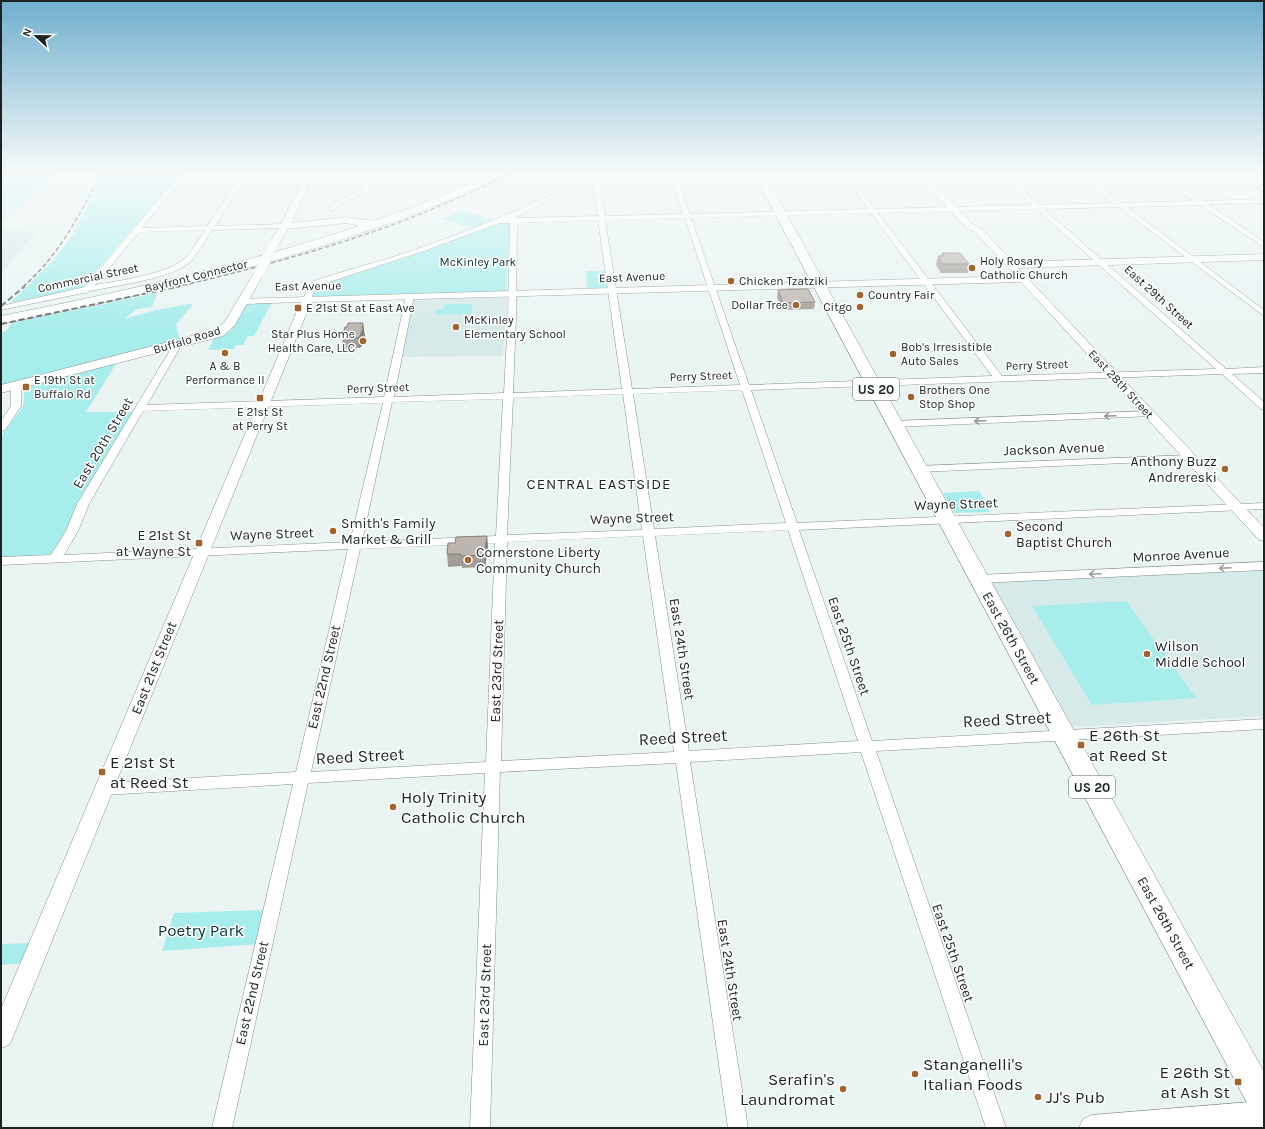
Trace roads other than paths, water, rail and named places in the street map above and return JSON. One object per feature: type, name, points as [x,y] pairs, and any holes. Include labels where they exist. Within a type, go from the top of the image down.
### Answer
[{"type":"highway","name":"Bayfront Connector","points":[[1,315],[175,277],[279,250],[356,227]]},
{"type":"highway","name":"Bayfront Connector","points":[[1,320],[104,299],[203,275],[285,253],[362,227]]},
{"type":"main road","name":"Buffalo Road","points":[[1,389],[207,337],[224,330],[229,325],[285,227]]},
{"type":"main road","name":"East 26th Street","points":[[788,227],[1264,1103]]},
{"type":"street","points":[[86,291],[140,227]]},
{"type":"street","points":[[137,230],[259,227]]},
{"type":"street","points":[[307,299],[313,286],[318,283],[419,250],[483,227]]},
{"type":"street","name":"East 23rd Street","points":[[480,1128],[514,227]]},
{"type":"street","name":"East 24th Street","points":[[601,227],[738,1128]]},
{"type":"street","name":"East 25th Street","points":[[691,227],[996,1128]]},
{"type":"street","points":[[885,227],[999,379]]},
{"type":"street","name":"East 28th Street","points":[[971,227],[978,230],[1022,279],[1264,537]]},
{"type":"street","name":"East 29th Street","points":[[1061,227],[1264,407]]},
{"type":"street","points":[[1150,227],[1264,314]]},
{"type":"street","points":[[1238,227],[1264,244]]},
{"type":"street","name":"Commercial Street","points":[[1,308],[86,291],[158,274],[178,267],[188,260],[210,228]]},
{"type":"street","points":[[1009,265],[1264,257]]},
{"type":"street","name":"East Avenue","points":[[243,301],[1022,279]]},
{"type":"street","name":"East 22nd Street","points":[[222,1128],[410,296]]},
{"type":"street","name":"East 21st Street","points":[[1,1037],[307,299]]},
{"type":"street","name":"East 20th Street","points":[[55,559],[72,531],[83,504],[178,344]]},
{"type":"street","name":"Perry Street","points":[[140,408],[1264,370]]},
{"type":"street","points":[[1,428],[16,406],[16,385]]},
{"type":"street","points":[[895,424],[1149,414]]},
{"type":"street","name":"Jackson Avenue","points":[[919,469],[1190,458]]},
{"type":"street","name":"Wayne Street","points":[[1,561],[1264,506]]},
{"type":"street","name":"Monroe Avenue","points":[[979,579],[1264,566]]},
{"type":"street","name":"Reed Street","points":[[104,789],[1264,724]]},
{"type":"street","points":[[1092,1128],[1264,1114]]},
{"type":"railway","points":[[23,287],[48,261],[72,227]]},
{"type":"railway","points":[[176,287],[284,260],[387,227]]},
{"type":"railway","points":[[1,306],[25,286]]},
{"type":"railway","points":[[1,324],[181,286]]},
{"type":"place","name":"Holy Rosary Catholic Church","points":[[972,268]]},
{"type":"place","name":"Chicken Tzatziki","points":[[731,281]]},
{"type":"place","name":"Country Fair","points":[[860,295]]},
{"type":"place","name":"Dollar Tree","points":[[796,305]]},
{"type":"place","name":"Citgo","points":[[860,307]]},
{"type":"place","name":"E 21st St at East Ave","points":[[298,308]]},
{"type":"place","name":"McKinley Elementary School","points":[[456,327]]},
{"type":"place","name":"Star Plus Home Health Care, LLC","points":[[363,341]]},
{"type":"place","name":"A & B Performance II","points":[[225,353]]},
{"type":"place","name":"Bob's Irresistible Auto Sales","points":[[893,354]]},
{"type":"place","name":"E 19th St at Buffalo Rd","points":[[26,387]]},
{"type":"place","name":"Brothers One Stop Shop","points":[[911,397]]},
{"type":"place","name":"E 21st St at Perry St","points":[[260,398]]},
{"type":"place","name":"Anthony Buzz Andrereski","points":[[1225,469]]},
{"type":"place","name":"Smith's Family Market & Grill","points":[[333,531]]},
{"type":"place","name":"Second Baptist Church","points":[[1008,534]]},
{"type":"place","name":"E 21st St at Wayne St","points":[[199,543]]},
{"type":"place","name":"Cornerstone Liberty Community Church","points":[[468,560]]},
{"type":"place","name":"Wilson Middle School","points":[[1147,654]]},
{"type":"place","name":"E 26th St at Reed St","points":[[1081,745]]},
{"type":"place","name":"E 21st St at Reed St","points":[[102,772]]},
{"type":"place","name":"Holy Trinity Catholic Church","points":[[393,807]]},
{"type":"place","name":"Stanganelli's Italian Foods","points":[[915,1074]]},
{"type":"place","name":"E 26th St at Ash St","points":[[1238,1082]]},
{"type":"place","name":"Serafin's Laundromat","points":[[843,1089]]},
{"type":"place","name":"JJ's Pub","points":[[1038,1097]]},
{"type":"district","name":"CENTRAL EASTSIDE","points":[[599,484]]},
{"type":"park label","name":"McKinley Park","points":[[478,262]]},
{"type":"park label","name":"Poetry Park","points":[[201,930]]}]
